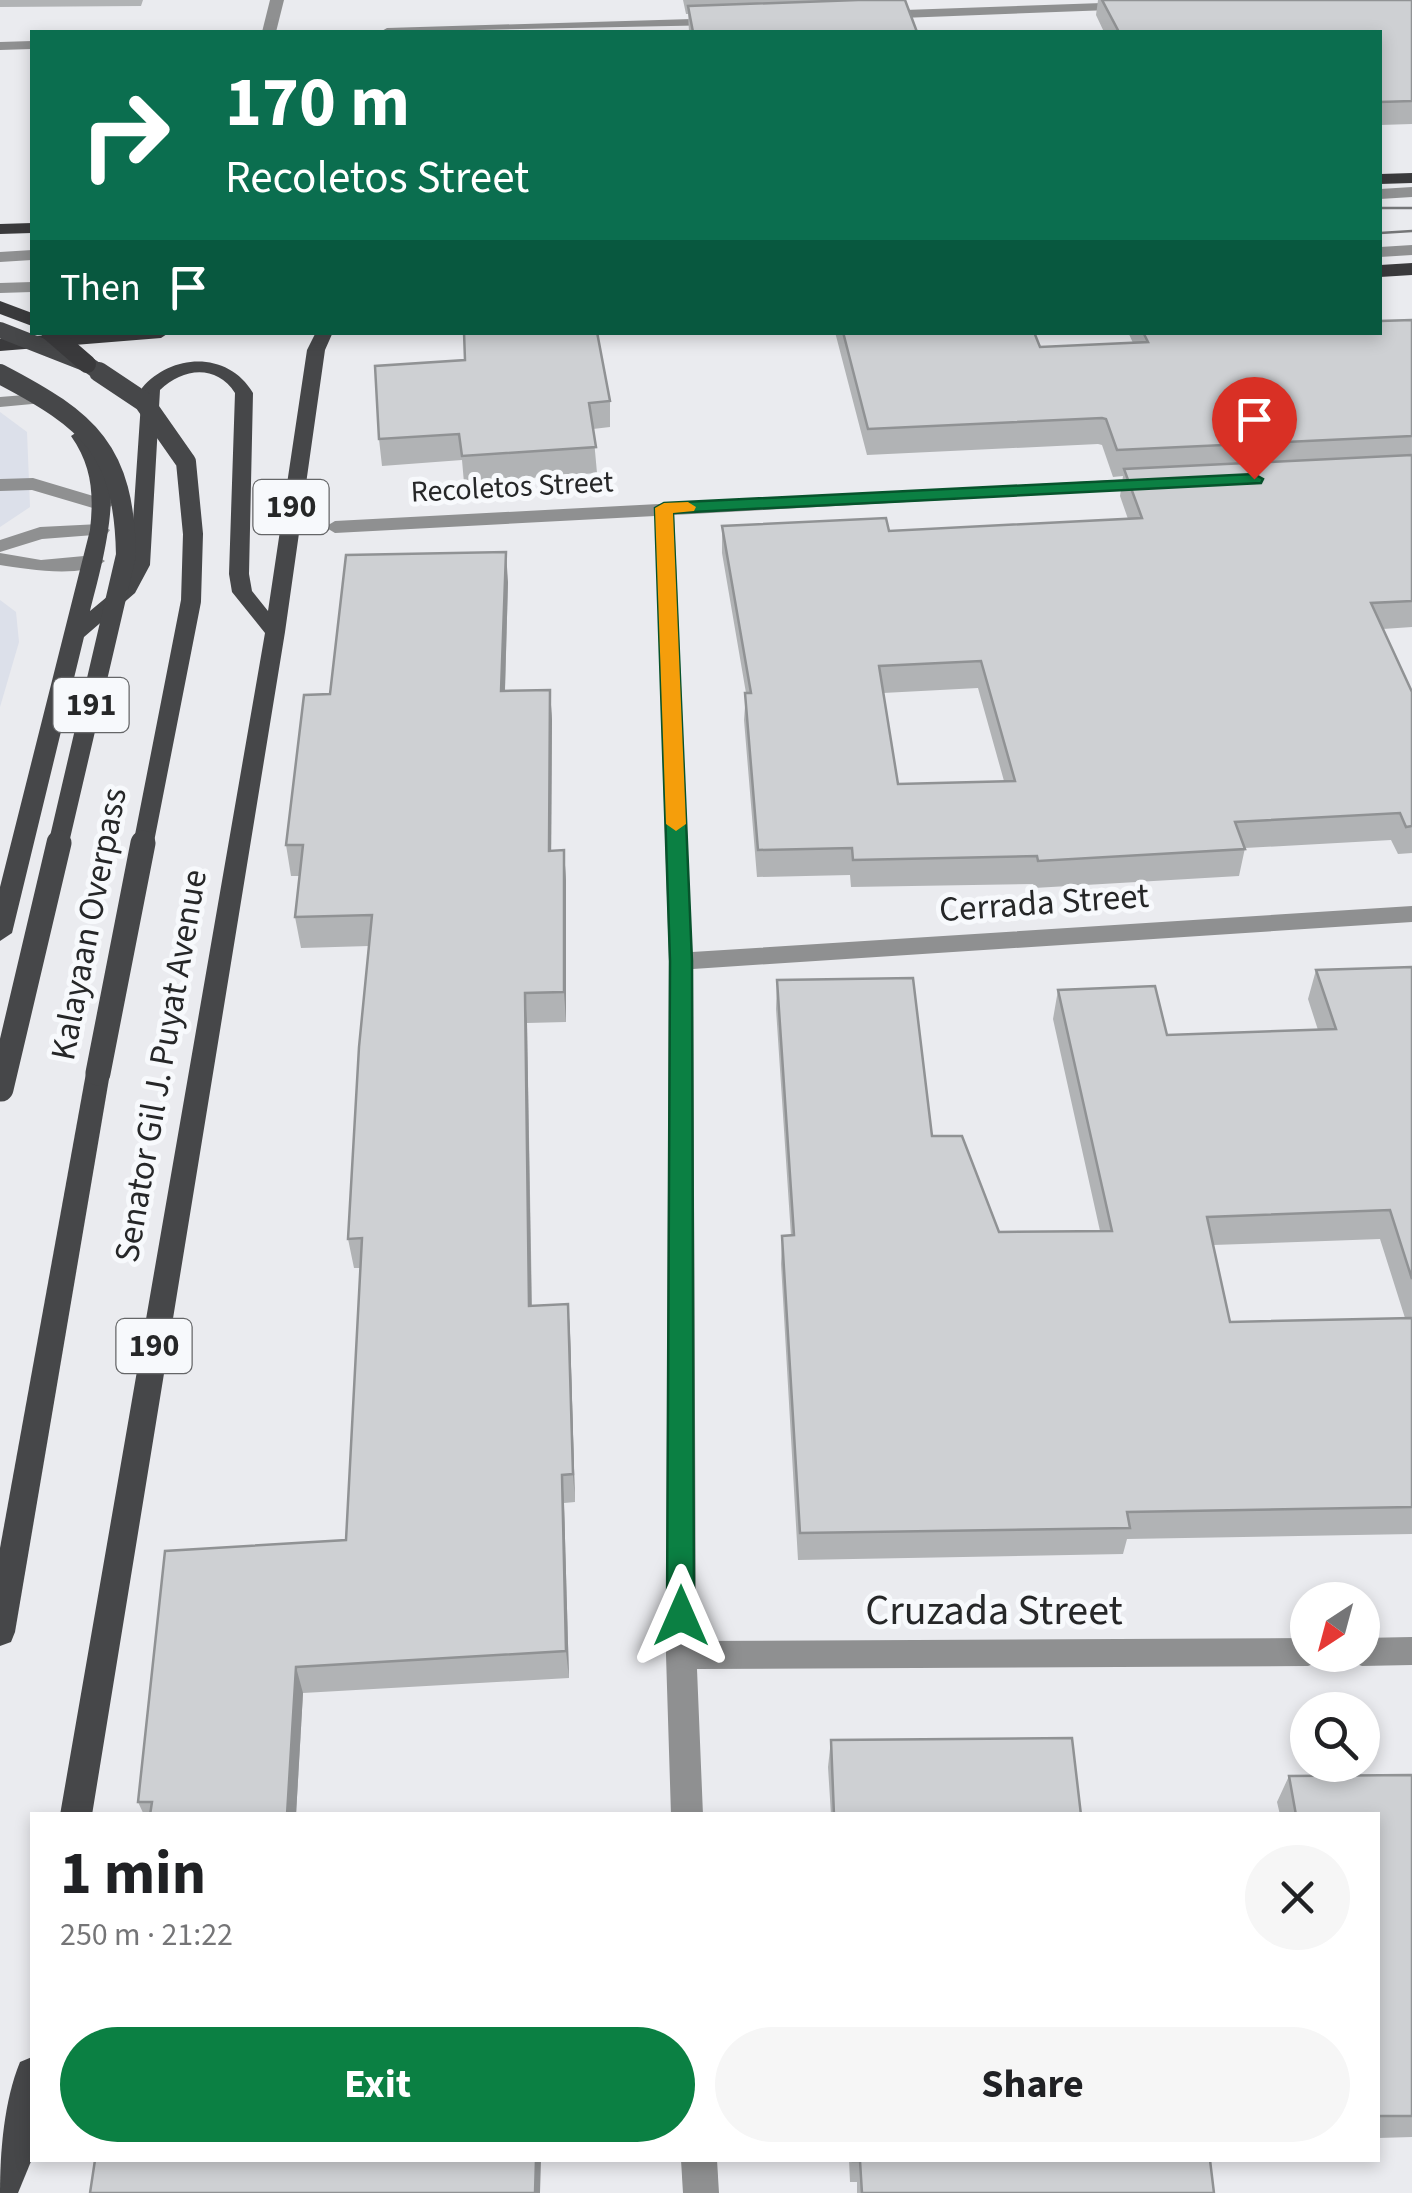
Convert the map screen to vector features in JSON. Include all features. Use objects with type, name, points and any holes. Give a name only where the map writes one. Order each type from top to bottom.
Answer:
[{"type":"highway","points":[[1382,179],[1412,178]]},
{"type":"highway","points":[[0,229],[30,228]]},
{"type":"highway","points":[[1382,270],[1412,269]]},
{"type":"highway","points":[[0,306],[30,304]]},
{"type":"highway","points":[[0,306],[30,322]]},
{"type":"highway","points":[[0,328],[30,323]]},
{"type":"highway","points":[[53,335],[87,364]]},
{"type":"highway","points":[[0,345],[123,335]]},
{"type":"main road","name":"Kalayaan Overpass","points":[[0,328],[87,364],[144,402],[186,462],[194,534],[191,600],[98,1072],[0,1632]]},
{"type":"main road","name":"Senator Gil J. Puyat Avenue","points":[[77,1812],[275,632],[316,350],[324,335]]},
{"type":"main road","points":[[74,635],[128,588],[140,566],[151,388],[171,372],[199,368],[226,372],[239,379],[244,393],[239,574],[242,592],[275,632]]},
{"type":"main road","name":"Kalayaan Overpass","points":[[0,376],[78,420],[120,478],[128,516],[126,554],[0,1092]]},
{"type":"main road","points":[[0,376],[68,424],[94,455],[102,481],[103,506],[95,562],[0,932]]},
{"type":"main road","points":[[0,2192],[21,2144],[30,2087]]},
{"type":"street","points":[[270,30],[277,0]]},
{"type":"street","points":[[861,16],[998,6],[1155,6]]},
{"type":"street","points":[[445,30],[742,20]]},
{"type":"street","points":[[0,46],[30,45]]},
{"type":"street","points":[[1382,194],[1412,192]]},
{"type":"street","points":[[1382,252],[1412,250]]},
{"type":"street","points":[[0,256],[30,255]]},
{"type":"street","points":[[0,288],[30,287]]},
{"type":"street","points":[[0,402],[37,399]]},
{"type":"street","name":"Recoletos Street","points":[[335,527],[1176,483]]},
{"type":"street","points":[[0,486],[33,484],[103,506]]},
{"type":"street","points":[[664,508],[681,961],[680,1655],[686,1812]]},
{"type":"street","points":[[0,546],[40,533],[100,530]]},
{"type":"street","points":[[0,559],[41,566],[95,562]]},
{"type":"street","name":"Cerrada Street","points":[[681,961],[1412,914]]},
{"type":"street","name":"Cruzada Street","points":[[680,1655],[1290,1652]]},
{"type":"street","points":[[1380,1652],[1412,1652]]},
{"type":"street","points":[[700,2162],[701,2193]]},
{"type":"shaded area","points":[[0,412],[27,432],[30,507],[0,527]]},
{"type":"shaded area","points":[[0,600],[16,612],[19,642],[0,707]]},
{"type":"building","points":[[905,0],[916,30],[693,30],[688,6]]},
{"type":"building","points":[[1102,0],[1412,0],[1412,101],[1382,102],[1382,30],[1118,30]]},
{"type":"building","points":[[1412,320],[1412,436],[1117,450],[1106,419],[1102,418],[868,429],[844,335],[1035,335],[1040,347],[1148,342],[1144,335],[1382,335],[1382,321]]},
{"type":"building","points":[[464,335],[598,335],[610,401],[589,403],[596,447],[462,456],[459,434],[379,439],[375,366],[465,360]]},
{"type":"building","points":[[1412,455],[1412,601],[1371,603],[1412,692],[1412,826],[1406,827],[1400,813],[1235,822],[1245,849],[1038,861],[1037,856],[853,860],[852,848],[758,850],[745,693],[751,693],[722,526],[886,518],[889,531],[1142,518],[1124,469]],"holes":[[[981,661],[1015,781],[898,784],[879,666]]]},
{"type":"building","points":[[506,552],[501,691],[550,690],[549,851],[564,850],[564,992],[525,993],[529,1306],[568,1304],[573,1474],[562,1475],[566,1651],[296,1667],[287,1812],[150,1812],[152,1802],[138,1802],[165,1551],[346,1540],[362,1238],[348,1239],[359,1047],[372,915],[295,917],[303,845],[286,845],[304,695],[330,694],[346,555]]},
{"type":"building","points":[[1412,967],[1412,1279],[1390,1210],[1207,1217],[1230,1322],[1412,1318],[1412,1507],[1127,1512],[1130,1528],[800,1533],[782,1236],[794,1235],[777,980],[913,978],[932,1136],[962,1136],[999,1232],[1112,1231],[1058,990],[1155,986],[1167,1035],[1336,1029],[1316,970]]},
{"type":"building","points":[[1072,1738],[1081,1812],[834,1812],[831,1740]]},
{"type":"building","points":[[1380,1775],[1412,1775],[1412,2116],[1380,2116],[1380,1812],[1295,1812],[1290,1782],[1380,1782]]},
{"type":"building","points":[[95,2162],[536,2162],[535,2193],[90,2193]]},
{"type":"building","points":[[860,2162],[1210,2162],[1214,2193],[862,2193]]},
{"type":"tram line","points":[[1382,208],[1412,208]]},
{"type":"tram line","points":[[1382,233],[1412,231]]},
{"type":"slow traffic","points":[[676,824],[664,508],[688,507]]},
{"type":"route","points":[[681,1616],[681,961],[664,508],[1254,479]]}]
